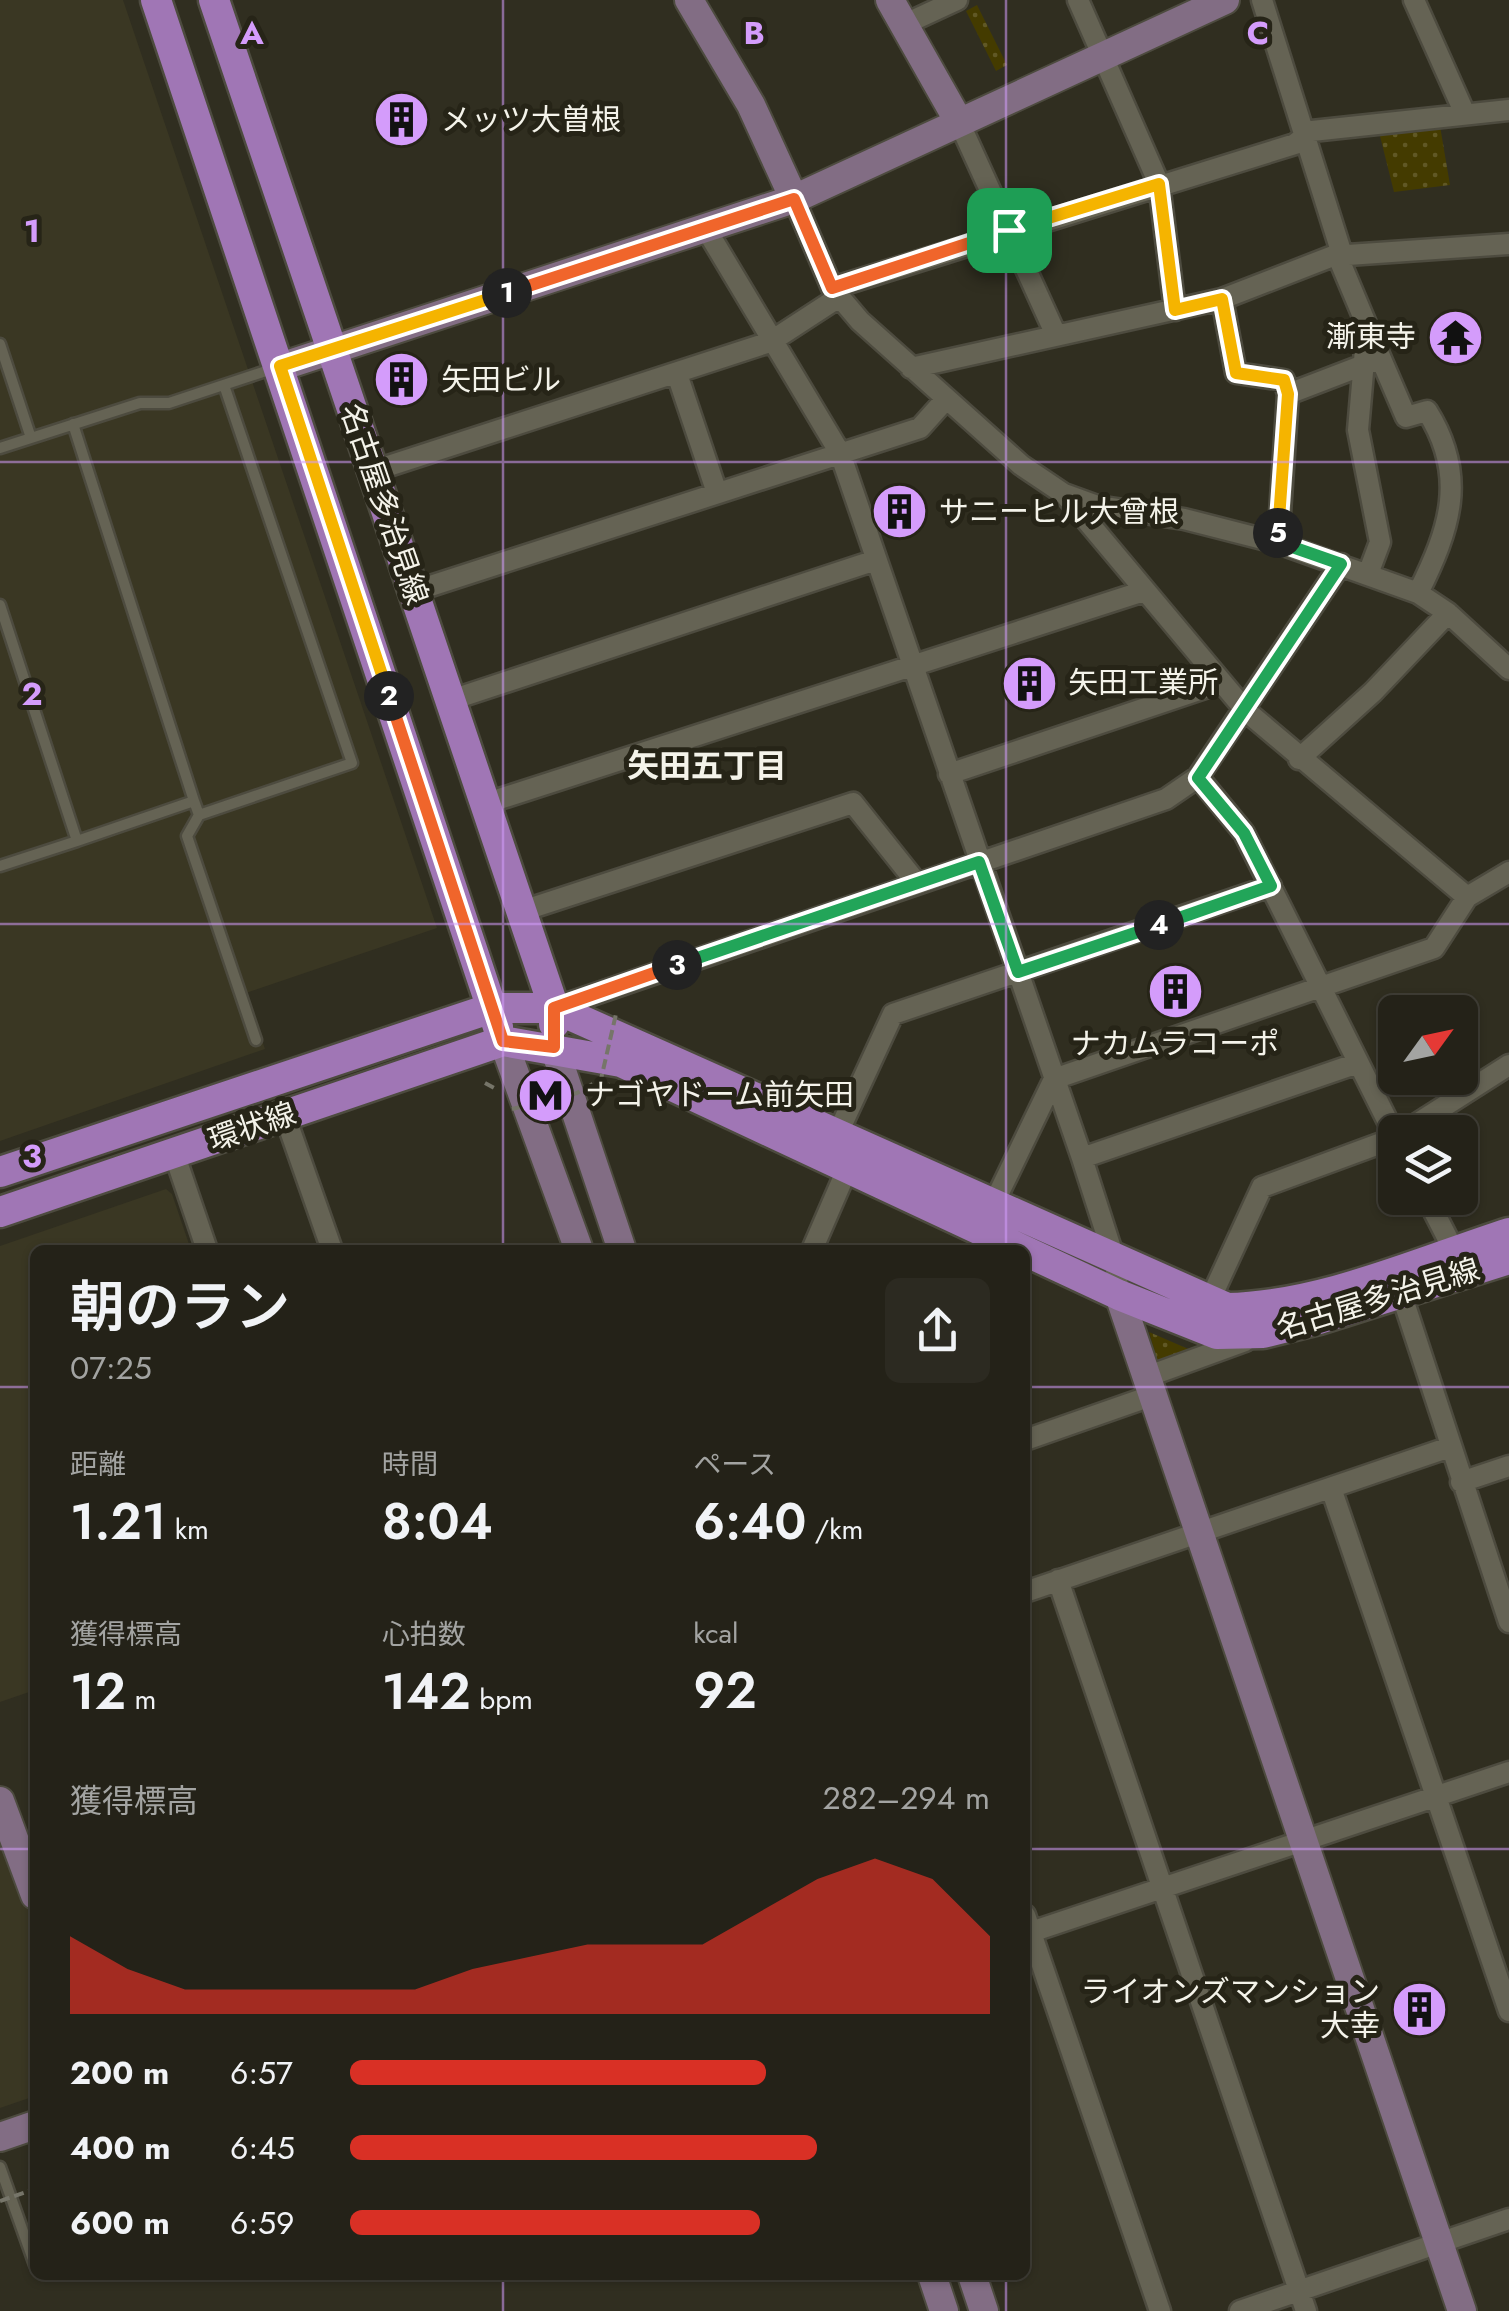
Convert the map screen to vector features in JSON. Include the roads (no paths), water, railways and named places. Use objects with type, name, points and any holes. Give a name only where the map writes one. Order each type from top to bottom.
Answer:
[{"type":"main road","name":"名古屋多治見線","points":[[156,0],[503,1041],[554,1047],[620,1062],[1020,1245]]},
{"type":"main road","name":"名古屋多治見線","points":[[214,0],[554,1008]]},
{"type":"main road","name":"名古屋多治見線","points":[[492,1008],[554,1008],[837,1135],[988,1229],[1116,1260],[1228,1308],[1261,1307],[1509,1233]]},
{"type":"main road","name":"環状線","points":[[0,1172],[492,1008]]},
{"type":"main road","points":[[554,1008],[554,1047]]},
{"type":"main road","name":"環状線","points":[[0,1212],[503,1041]]},
{"type":"main road","name":"名古屋多治見線","points":[[1030,1250],[1119,1295],[1217,1334],[1275,1330],[1509,1259]]},
{"type":"street","points":[[957,0],[896,12],[959,122],[1056,335]]},
{"type":"street","points":[[1078,0],[1159,184],[1175,310]]},
{"type":"street","points":[[280,366],[794,199],[1225,0]]},
{"type":"street","points":[[1262,0],[1367,326],[1372,362],[1358,430],[1380,542],[1368,574]]},
{"type":"street","points":[[1414,0],[1465,114]]},
{"type":"street","points":[[691,1],[751,105],[835,292],[910,368],[1021,464],[1064,494],[1097,506],[1184,518],[1278,542],[1418,593],[1448,613],[1509,670]]},
{"type":"street","points":[[374,471],[770,342],[835,292],[1009,230],[1296,144],[1304,135],[1509,110]]},
{"type":"street","points":[[706,229],[770,342],[840,453],[1082,1158],[1116,1260],[1119,1295],[1462,2311]]},
{"type":"street","points":[[910,368],[1222,299],[1342,256],[1509,244]]},
{"type":"street","points":[[1222,299],[1236,373],[1284,380],[1288,394],[1278,542]]},
{"type":"street","points":[[1288,394],[1372,362]]},
{"type":"street","points":[[1372,362],[1406,416],[1427,411],[1448,460],[1448,530],[1418,593]]},
{"type":"street","points":[[677,374],[717,493]]},
{"type":"street","points":[[415,591],[920,428],[946,399]]},
{"type":"street","points":[[1064,494],[1246,712],[1467,897]]},
{"type":"street","points":[[451,700],[876,560]]},
{"type":"street","points":[[554,1008],[1166,800],[1198,778],[1246,712],[1341,564]]},
{"type":"street","points":[[484,804],[1144,592]]},
{"type":"street","points":[[1299,759],[1373,692],[1448,613]]},
{"type":"street","points":[[949,774],[1220,683]]},
{"type":"street","points":[[1198,778],[1244,833],[1384,1115]]},
{"type":"street","points":[[519,912],[853,803],[916,882]]},
{"type":"street","points":[[988,1229],[1054,1078],[1434,948],[1467,897],[1509,872]]},
{"type":"street","points":[[837,1135],[893,1014],[1271,886]]},
{"type":"street","points":[[503,1041],[578,1245]]},
{"type":"street","points":[[554,1047],[620,1245]]},
{"type":"street","points":[[1082,1158],[1358,1063]]},
{"type":"street","points":[[1432,1115],[1507,1070]]},
{"type":"street","points":[[285,1116],[330,1245]]},
{"type":"street","points":[[1209,1302],[1262,1187],[1378,1143]]},
{"type":"street","points":[[174,1153],[205,1245]]},
{"type":"street","points":[[814,1245],[848,1167]]},
{"type":"street","points":[[1436,1215],[1454,1251]]},
{"type":"street","points":[[1402,1292],[1509,1622]]},
{"type":"street","points":[[1030,1438],[1275,1330]]},
{"type":"street","points":[[1030,1590],[1450,1447]]},
{"type":"street","points":[[1462,1482],[1509,1466]]},
{"type":"street","points":[[1331,1488],[1509,2011]]},
{"type":"street","points":[[1058,1580],[1303,2301]]},
{"type":"street","points":[[1030,1926],[1163,1888],[1509,1772]]},
{"type":"street","points":[[0,1801],[30,1882]]},
{"type":"street","points":[[1030,1936],[1160,2311]]},
{"type":"street","points":[[0,2137],[30,2127]]},
{"type":"street","points":[[1240,2311],[1303,2301],[1439,2242],[1509,2219]]},
{"type":"street","points":[[934,2280],[944,2311]]},
{"type":"street","points":[[974,2280],[984,2311]]},
{"type":"lane","points":[[0,344],[31,438]]},
{"type":"lane","points":[[0,448],[140,403],[169,403],[280,366]]},
{"type":"lane","points":[[224,385],[352,763],[199,815],[187,836],[256,1040]]},
{"type":"lane","points":[[73,424],[199,815]]},
{"type":"lane","points":[[0,605],[77,841]]},
{"type":"lane","points":[[0,866],[194,802]]},
{"type":"lane","points":[[0,2167],[30,2250]]},
{"type":"place","name":"メッツ大曽根","points":[[402,120]]},
{"type":"place","name":"漸東寺","points":[[1455,337]]},
{"type":"place","name":"矢田ビル","points":[[402,380]]},
{"type":"place","name":"サニーヒル大曾根","points":[[900,512]]},
{"type":"place","name":"矢田工業所","points":[[1029,683]]},
{"type":"place","name":"ナカムラコーポ","points":[[1175,991]]},
{"type":"place","name":"ナゴヤドーム前矢田","points":[[546,1095]]},
{"type":"place","name":"ライオンズマンション 大幸","points":[[1419,2009]]},
{"type":"district","name":"矢田五丁目","points":[[707,766]]}]
